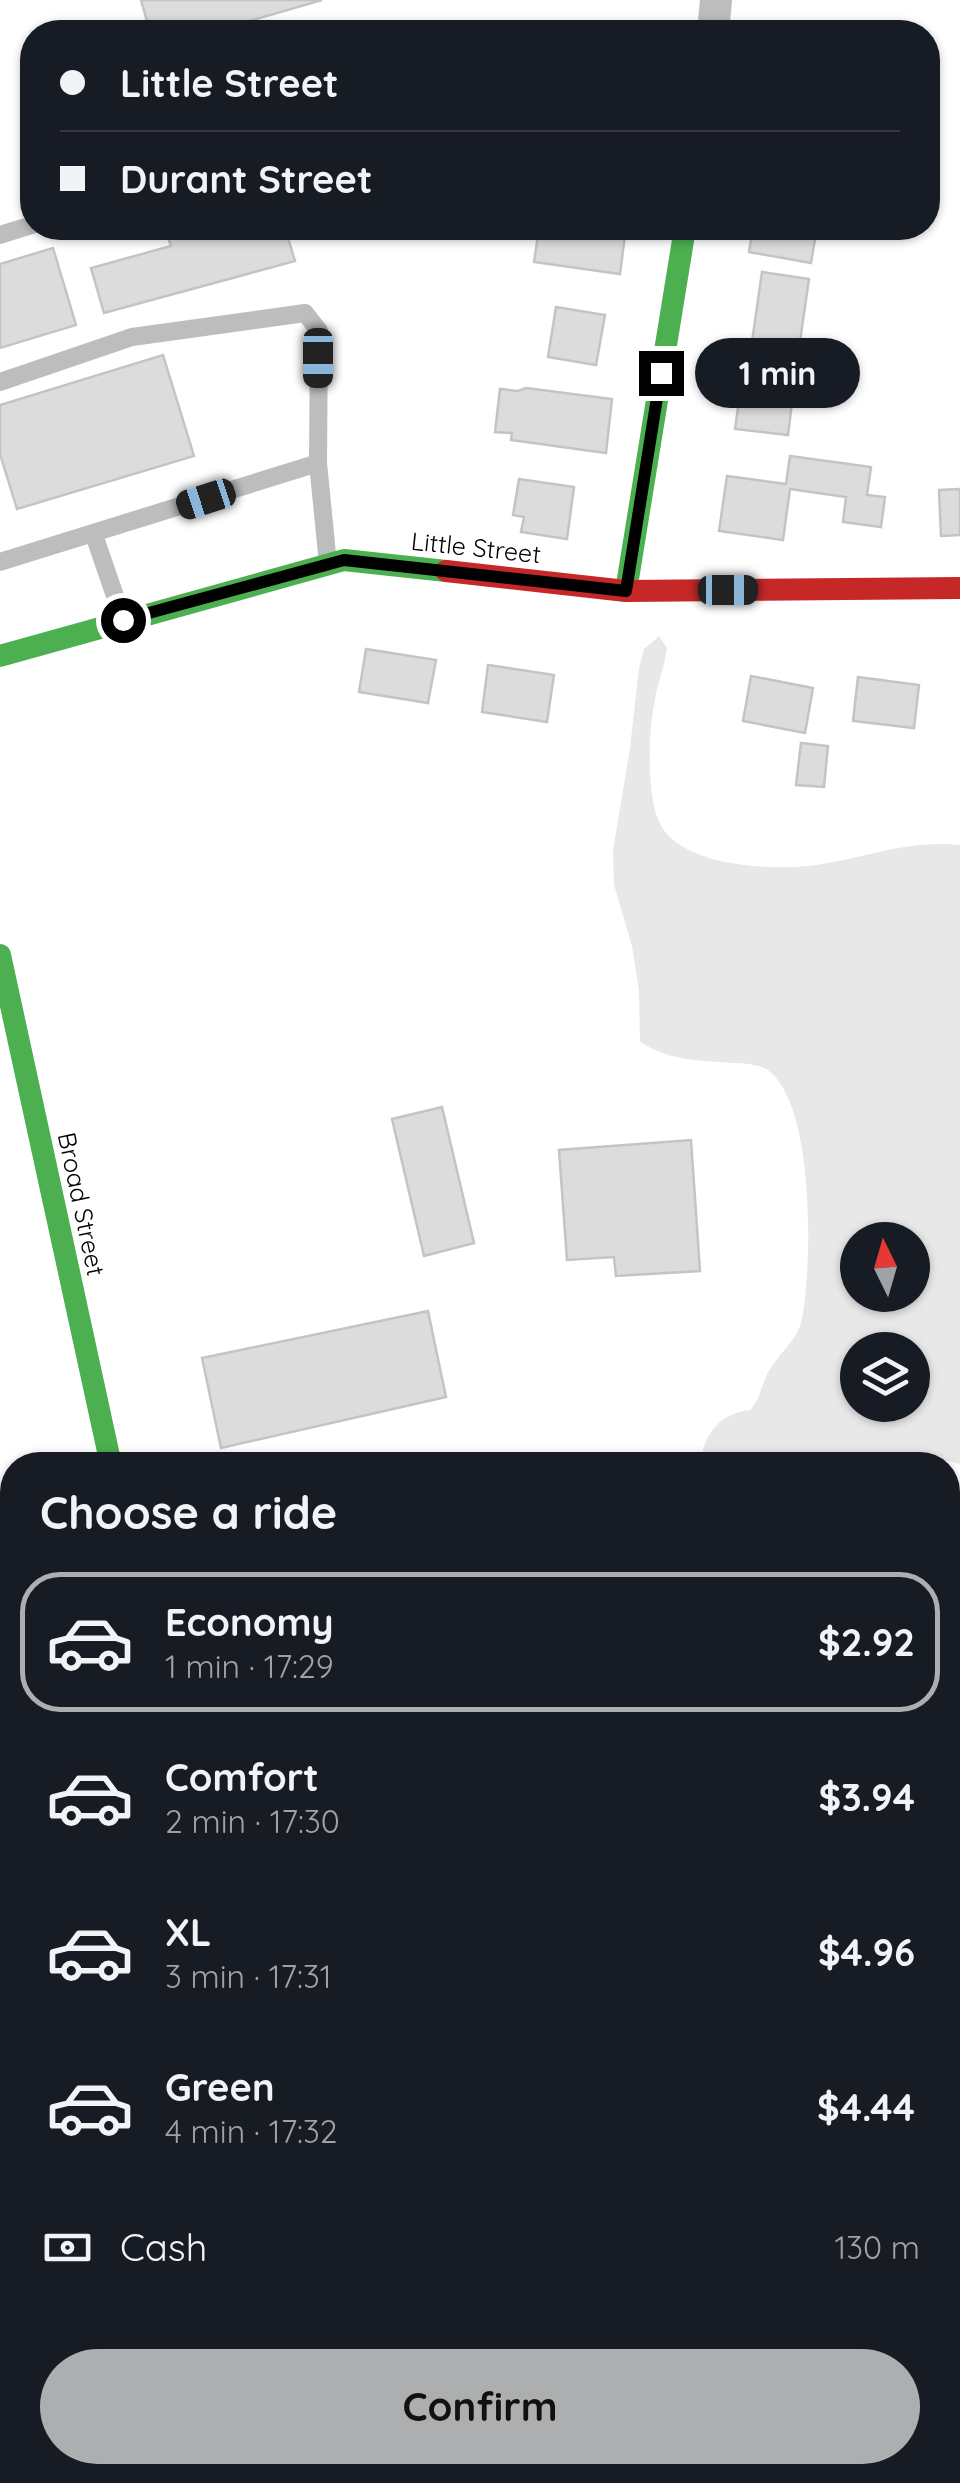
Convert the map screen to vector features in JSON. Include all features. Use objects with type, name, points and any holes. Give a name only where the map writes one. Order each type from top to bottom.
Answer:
[{"type":"street","points":[[626,591],[683,240]]},
{"type":"street","name":"Little Street","points":[[0,656],[344,560],[626,591],[960,588]]},
{"type":"street","name":"Broad Street","points":[[0,955],[108,1452]]},
{"type":"lane","points":[[0,382],[132,337],[306,313],[318,331],[318,463],[328,565]]},
{"type":"lane","points":[[0,562],[318,463]]},
{"type":"lane","points":[[94,535],[123,620]]},
{"type":"shaded area","points":[[659,636],[667,648],[652,716],[650,773],[658,819],[675,841],[710,858],[772,867],[808,866],[921,845],[960,845],[960,1452],[703,1452],[715,1427],[730,1416],[750,1410],[770,1369],[799,1327],[808,1262],[806,1186],[794,1114],[782,1087],[766,1069],[675,1056],[640,1042],[639,991],[632,946],[614,885],[613,851],[639,668],[644,649]]},
{"type":"building","points":[[141,0],[322,0],[253,20],[147,20]]},
{"type":"building","points":[[169,240],[289,240],[295,261],[104,313],[91,268],[171,246]]},
{"type":"building","points":[[537,240],[624,240],[620,274],[534,262]]},
{"type":"building","points":[[751,240],[815,240],[811,263],[749,252]]},
{"type":"building","points":[[53,248],[76,325],[0,348],[0,264]]},
{"type":"building","points":[[762,272],[809,279],[799,348],[752,342]]},
{"type":"building","points":[[556,307],[605,315],[596,365],[548,357]]},
{"type":"building","points":[[163,355],[194,456],[17,509],[0,454],[0,405]]},
{"type":"building","points":[[742,380],[794,387],[788,435],[735,429]]},
{"type":"building","points":[[526,388],[612,399],[606,453],[511,440],[512,433],[495,432],[500,389]]},
{"type":"building","points":[[790,456],[871,467],[867,495],[885,497],[881,527],[843,522],[846,497],[790,489],[783,540],[719,531],[727,476],[786,484]]},
{"type":"building","points":[[519,479],[574,487],[567,539],[521,532],[524,517],[513,515]]},
{"type":"building","points":[[960,489],[960,535],[941,536],[939,490]]},
{"type":"building","points":[[366,649],[436,660],[428,703],[359,692]]},
{"type":"building","points":[[488,665],[554,675],[547,722],[482,712]]},
{"type":"building","points":[[751,676],[813,688],[805,733],[743,721]]},
{"type":"building","points":[[858,677],[919,685],[914,728],[853,721]]},
{"type":"building","points":[[801,743],[828,746],[824,787],[796,785]]},
{"type":"building","points":[[442,1107],[474,1243],[424,1256],[392,1119]]},
{"type":"building","points":[[691,1140],[700,1271],[616,1276],[614,1257],[567,1260],[559,1150]]},
{"type":"building","points":[[428,1311],[446,1397],[221,1448],[202,1358]]},
{"type":"traffic: fast","points":[[626,591],[683,240]]},
{"type":"traffic: fast","points":[[0,656],[344,560],[446,571]]},
{"type":"traffic: fast","points":[[0,955],[108,1452]]},
{"type":"traffic: jam","points":[[446,571],[626,591],[960,588]]},
{"type":"route","points":[[123,620],[344,560],[626,591],[661,373]]}]
